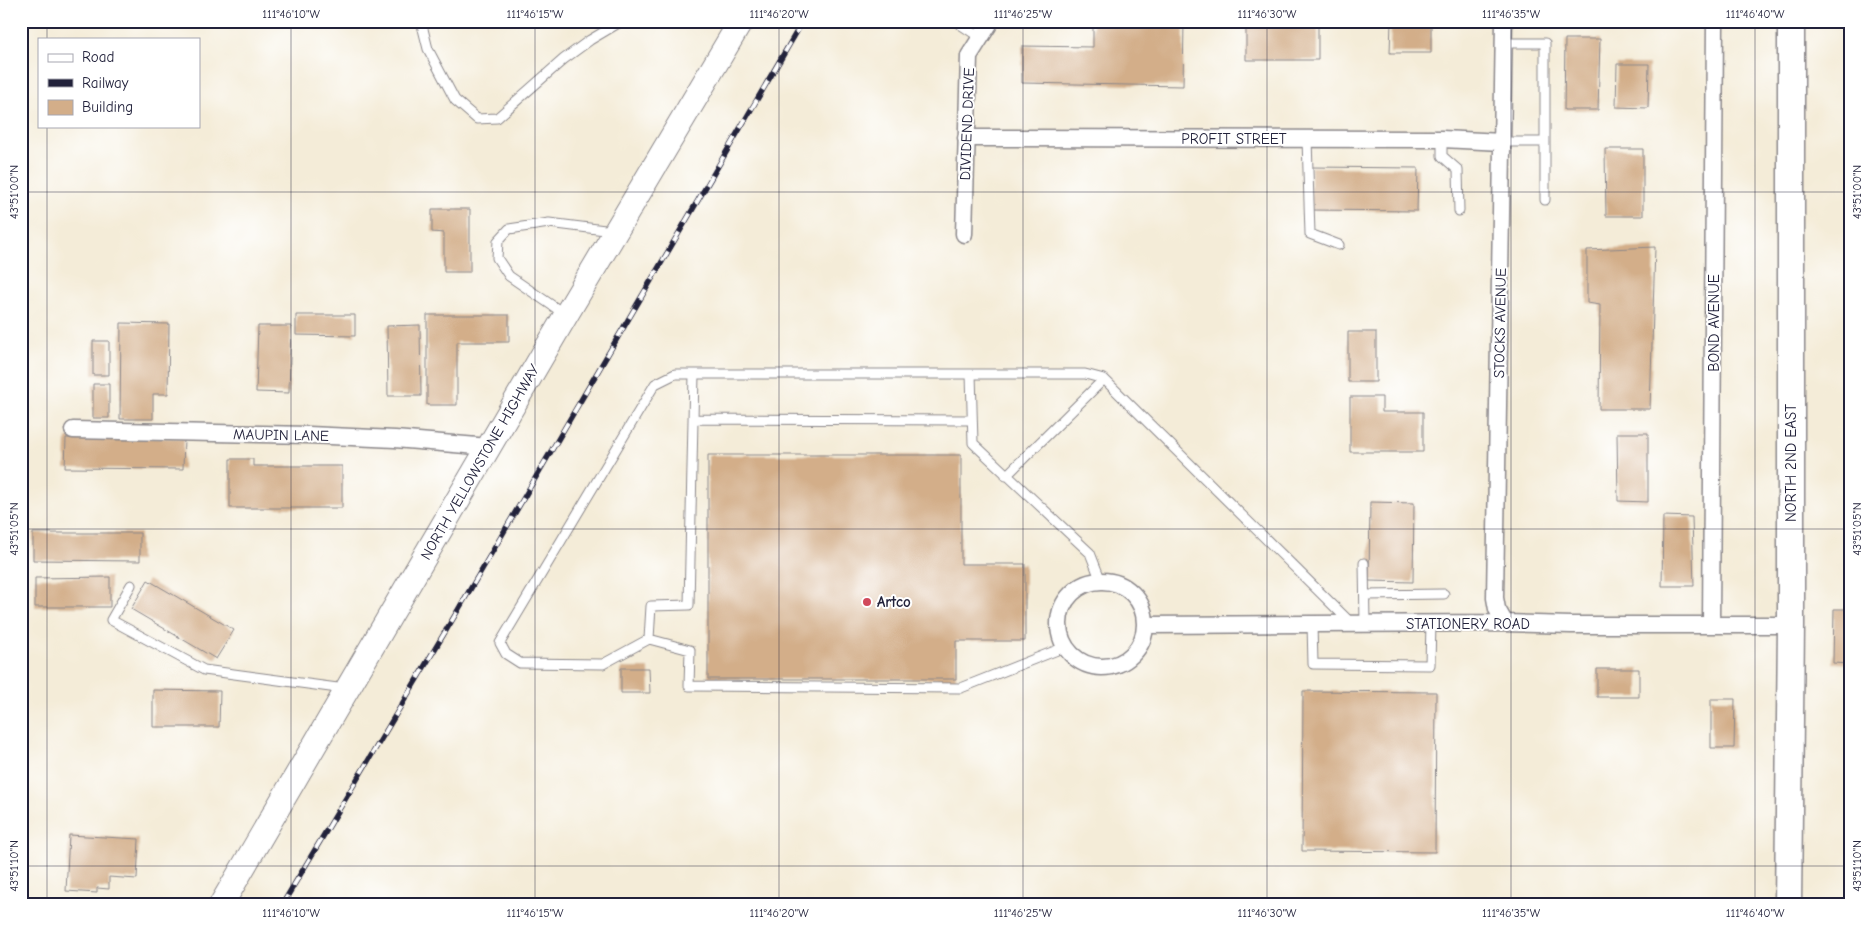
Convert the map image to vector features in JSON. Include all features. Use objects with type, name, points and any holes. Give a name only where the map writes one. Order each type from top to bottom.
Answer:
[{"type":"main road","name":"NORTH YELLOWSTONE HIGHWAY","points":[[221,905],[566,315],[742,21]]},
{"type":"main road","name":"NORTH 2ND EAST","points":[[1788,905],[1791,624],[1791,21]]},
{"type":"street","name":"DIVIDEND DRIVE","points":[[964,234],[969,56],[991,21]]},
{"type":"street","name":"STOCKS AVENUE","points":[[1504,21],[1495,598],[1497,610],[1505,623]]},
{"type":"street","name":"BOND AVENUE","points":[[1711,625],[1715,21]]},
{"type":"street","name":"PROFIT STREET","points":[[966,138],[1442,140],[1502,142]]},
{"type":"street","name":"MAUPIN LANE","points":[[73,430],[308,435],[395,439],[489,447]]},
{"type":"street","points":[[1101,581],[1115,583],[1128,590],[1137,599],[1143,612],[1145,626],[1142,640],[1135,652],[1124,662],[1110,667],[1095,667],[1081,662],[1070,653],[1062,641],[1059,627],[1060,613],[1066,600],[1076,590],[1088,584],[1101,581]]},
{"type":"street","name":"STATIONERY ROAD","points":[[1145,626],[1431,623],[1571,625],[1791,624]]},
{"type":"lane","points":[[421,21],[428,49],[455,100],[477,119],[497,118],[564,59],[590,40],[622,21]]},
{"type":"lane","points":[[955,21],[981,38]]},
{"type":"lane","points":[[1504,43],[1544,43],[1545,200]]},
{"type":"lane","points":[[1307,139],[1310,234],[1339,245]]},
{"type":"lane","points":[[1442,140],[1442,156],[1458,170],[1459,211]]},
{"type":"lane","points":[[1502,142],[1545,142]]},
{"type":"lane","points":[[566,315],[509,276],[497,258],[498,241],[509,229],[549,223],[616,232]]},
{"type":"lane","points":[[1066,647],[962,688],[689,686],[690,650],[649,639],[603,664],[520,663],[506,654],[500,643],[655,384],[675,374],[1085,374],[1104,379],[1358,624]]},
{"type":"lane","points":[[649,639],[650,606],[689,605],[694,374]]},
{"type":"lane","points":[[971,374],[973,443],[1090,553],[1101,581]]},
{"type":"lane","points":[[1006,476],[1104,379]]},
{"type":"lane","points":[[693,419],[972,420]]},
{"type":"lane","points":[[1358,624],[1365,595],[1364,563]]},
{"type":"lane","points":[[130,585],[111,620],[204,670],[348,690]]},
{"type":"lane","points":[[1365,595],[1444,594]]},
{"type":"lane","points":[[1312,624],[1313,664],[1430,665],[1431,623]]},
{"type":"building","points":[[1093,21],[1184,21],[1183,86],[1022,83],[1022,46],[1093,47]]},
{"type":"building","points":[[1391,21],[1431,21],[1431,53],[1390,53]]},
{"type":"building","points":[[1246,22],[1318,22],[1318,60],[1246,60]]},
{"type":"building","points":[[1565,39],[1600,39],[1598,110],[1564,110]]},
{"type":"building","points":[[1617,64],[1649,64],[1648,108],[1616,107]]},
{"type":"building","points":[[1605,149],[1643,149],[1643,216],[1606,216]]},
{"type":"building","points":[[1311,167],[1418,168],[1417,211],[1311,210]]},
{"type":"building","points":[[432,209],[470,209],[470,272],[444,272],[444,233],[432,232]]},
{"type":"building","points":[[1655,247],[1650,409],[1599,409],[1600,305],[1587,303],[1587,250]]},
{"type":"building","points":[[296,315],[355,315],[355,336],[296,335]]},
{"type":"building","points":[[427,315],[509,315],[509,342],[457,342],[457,405],[427,405]]},
{"type":"building","points":[[121,323],[169,324],[168,394],[153,394],[153,419],[120,419]]},
{"type":"building","points":[[420,325],[421,396],[388,396],[387,326]]},
{"type":"building","points":[[258,326],[291,326],[289,393],[256,392]]},
{"type":"building","points":[[1348,332],[1376,332],[1376,382],[1348,382]]},
{"type":"building","points":[[93,341],[109,341],[109,375],[93,375]]},
{"type":"building","points":[[93,384],[109,384],[109,418],[93,418]]},
{"type":"building","points":[[1350,397],[1382,397],[1382,412],[1423,412],[1423,452],[1350,452]]},
{"type":"building","points":[[1617,433],[1648,433],[1648,502],[1618,501]]},
{"type":"building","points":[[66,438],[184,438],[183,469],[65,468]]},
{"type":"building","name":"Artco","points":[[708,455],[961,455],[961,564],[1025,564],[1025,641],[956,641],[956,679],[708,679]]},
{"type":"building","points":[[230,459],[253,459],[253,466],[342,466],[342,508],[230,508]]},
{"type":"building","points":[[1370,502],[1414,503],[1413,582],[1369,581]]},
{"type":"building","points":[[1663,516],[1692,517],[1694,586],[1662,586]]},
{"type":"building","points":[[33,533],[140,533],[140,561],[33,560]]},
{"type":"building","points":[[110,577],[110,607],[35,607],[35,578]]},
{"type":"building","points":[[148,580],[234,630],[216,659],[131,609]]},
{"type":"building","points":[[1834,609],[1850,609],[1850,664],[1833,663]]},
{"type":"building","points":[[621,668],[649,668],[650,693],[621,693]]},
{"type":"building","points":[[1597,669],[1639,669],[1639,697],[1597,697]]},
{"type":"building","points":[[153,690],[220,691],[219,727],[153,727]]},
{"type":"building","points":[[1303,691],[1436,692],[1435,852],[1302,851]]},
{"type":"building","points":[[1711,699],[1735,699],[1734,748],[1711,748]]},
{"type":"building","points":[[69,835],[139,839],[137,879],[109,877],[109,889],[97,888],[97,893],[66,891]]},
{"type":"railway","points":[[282,905],[454,617],[803,21]]},
{"type":"place","name":"Artco","points":[[867,602]]}]
